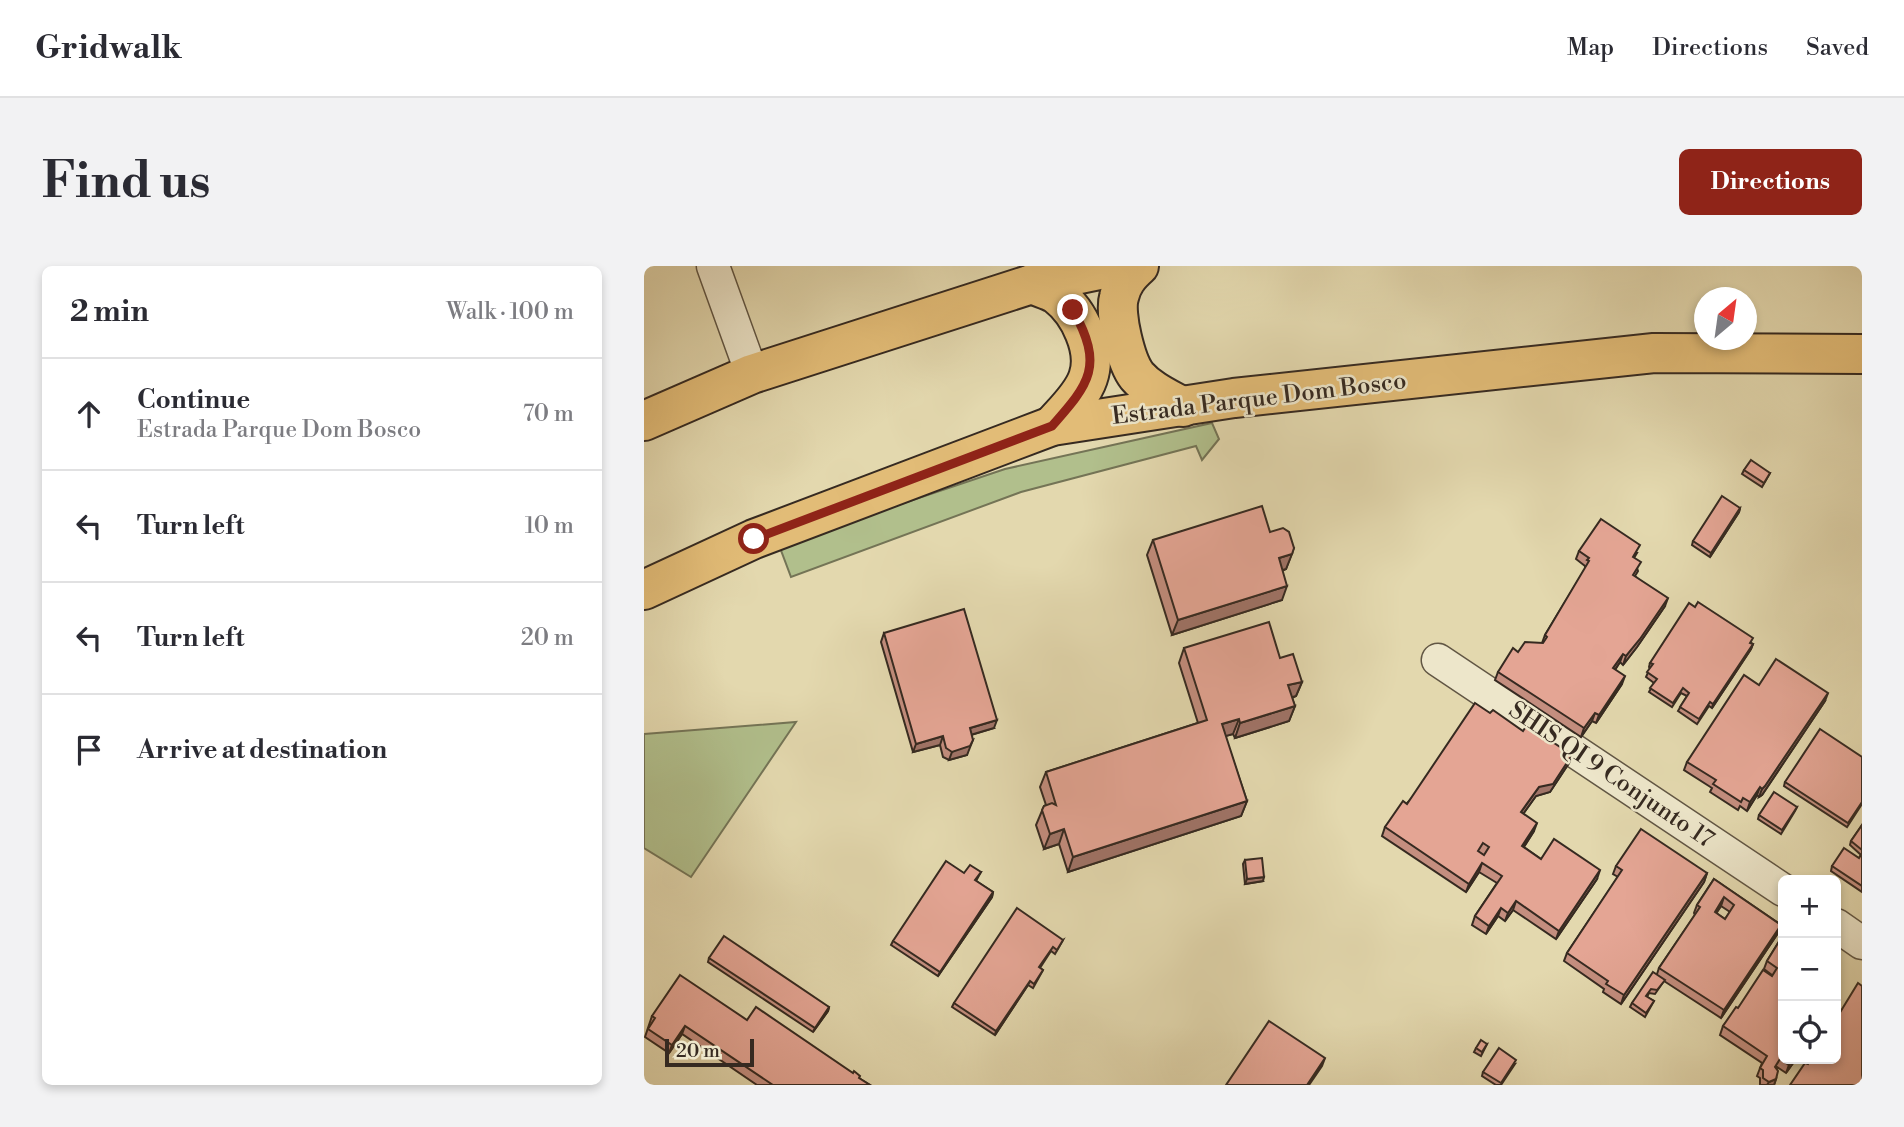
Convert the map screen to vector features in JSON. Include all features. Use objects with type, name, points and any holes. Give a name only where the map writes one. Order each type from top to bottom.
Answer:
[{"type":"main road","points":[[644,421],[752,374],[1032,284],[1119,266]]},
{"type":"main road","points":[[1139,266],[1126,278],[1117,300],[1126,353],[1136,375],[1151,389],[1183,407]]},
{"type":"main road","points":[[1032,284],[1056,294],[1073,310],[1085,332],[1090,360],[1088,378],[1074,401],[1052,426]]},
{"type":"main road","name":"Estrada Parque Dom Bosco","points":[[644,590],[754,539],[1052,426],[1247,396],[1654,353],[1862,354]]},
{"type":"street","points":[[713,266],[752,374]]},
{"type":"street","name":"SHIS QI 9 Conjunto 17","points":[[1438,660],[1778,887]]},
{"type":"street","points":[[1841,928],[1862,943]]},
{"type":"green space","points":[[1212,423],[1219,439],[1202,460],[1196,446],[1021,492],[791,577],[779,545],[1005,469]]},
{"type":"green space","points":[[796,722],[691,877],[644,848],[644,734]]},
{"type":"building","points":[[1751,460],[1770,473],[1764,483],[1744,470]]},
{"type":"building","points":[[1722,496],[1740,508],[1711,553],[1693,541]]},
{"type":"building","points":[[1262,506],[1270,532],[1283,528],[1289,532],[1294,548],[1292,554],[1279,558],[1287,586],[1178,620],[1153,540]]},
{"type":"building","points":[[1601,519],[1640,545],[1633,557],[1641,562],[1633,575],[1668,598],[1640,639],[1626,656],[1623,654],[1613,668],[1625,676],[1599,715],[1595,713],[1584,728],[1498,672],[1513,648],[1518,652],[1525,642],[1543,643],[1547,637],[1545,635],[1589,561],[1589,558],[1579,551]]},
{"type":"building","points":[[1698,602],[1753,638],[1750,643],[1753,644],[1713,704],[1710,702],[1699,719],[1680,707],[1689,693],[1683,688],[1673,703],[1650,688],[1657,679],[1647,672],[1653,664],[1650,663],[1689,603],[1695,607]]},
{"type":"building","points":[[964,609],[997,720],[970,728],[973,740],[970,746],[952,752],[946,748],[943,736],[916,744],[884,633]]},
{"type":"building","points":[[1269,622],[1280,658],[1293,654],[1302,682],[1288,685],[1295,706],[1240,723],[1239,719],[1222,724],[1247,801],[1073,857],[1064,829],[1050,834],[1042,810],[1044,806],[1052,803],[1056,805],[1046,772],[1207,720],[1184,648]]},
{"type":"building","points":[[1776,659],[1828,693],[1765,786],[1762,789],[1760,787],[1750,802],[1743,798],[1741,802],[1713,784],[1716,780],[1687,762],[1744,675],[1759,685]]},
{"type":"building","points":[[1475,703],[1490,713],[1493,710],[1523,731],[1527,725],[1572,755],[1553,784],[1539,787],[1521,812],[1537,823],[1522,846],[1541,859],[1554,839],[1600,870],[1559,931],[1516,901],[1508,913],[1501,908],[1489,926],[1475,916],[1502,876],[1482,863],[1469,884],[1385,827],[1403,801],[1407,804]],"holes":[[[1483,843],[1489,847],[1484,855],[1478,851]]]},
{"type":"building","points":[[1820,729],[1862,757],[1862,802],[1848,823],[1785,782]]},
{"type":"building","points":[[1774,792],[1797,807],[1782,830],[1759,815]]},
{"type":"building","points":[[1862,825],[1862,850],[1851,841]]},
{"type":"building","points":[[1641,829],[1707,873],[1624,995],[1567,953],[1622,870],[1616,866]]},
{"type":"building","points":[[1844,848],[1859,858],[1862,853],[1862,886],[1832,866]]},
{"type":"building","points":[[1262,858],[1264,877],[1247,879],[1245,860]]},
{"type":"building","points":[[946,861],[964,873],[970,865],[981,872],[975,880],[993,892],[940,972],[893,941]]},
{"type":"building","points":[[1714,879],[1778,923],[1778,929],[1724,1010],[1659,968],[1700,907],[1697,905]],"holes":[[[1724,897],[1734,905],[1725,919],[1715,912]]]},
{"type":"building","points":[[1017,908],[1063,940],[1057,950],[1053,947],[1039,967],[1043,970],[1034,984],[1030,981],[996,1031],[954,1003]]},
{"type":"building","points":[[724,936],[829,1007],[815,1028],[709,958]]},
{"type":"building","points":[[1778,943],[1778,1062],[1775,1067],[1778,1071],[1776,1079],[1769,1082],[1763,1078],[1763,1070],[1760,1068],[1767,1056],[1723,1026],[1763,970],[1772,976],[1777,968],[1767,961]]},
{"type":"building","points":[[1653,972],[1665,980],[1657,990],[1651,989],[1646,996],[1654,1001],[1646,1013],[1632,1003]]},
{"type":"building","points":[[680,975],[747,1020],[756,1007],[853,1073],[854,1071],[870,1085],[773,1085],[685,1026],[672,1045],[648,1029],[655,1018],[652,1016]]},
{"type":"building","points":[[1858,983],[1862,986],[1862,1085],[1790,1085],[1804,1064],[1841,1064],[1841,1011]]},
{"type":"building","points":[[1269,1021],[1325,1058],[1307,1085],[1226,1085]]},
{"type":"building","points":[[1481,1040],[1487,1044],[1482,1052],[1476,1048]]},
{"type":"building","points":[[1499,1048],[1516,1060],[1501,1083],[1483,1072]]},
{"type":"route","points":[[754,539],[1052,426],[1074,401],[1088,378],[1090,360],[1085,332],[1073,310]]}]
